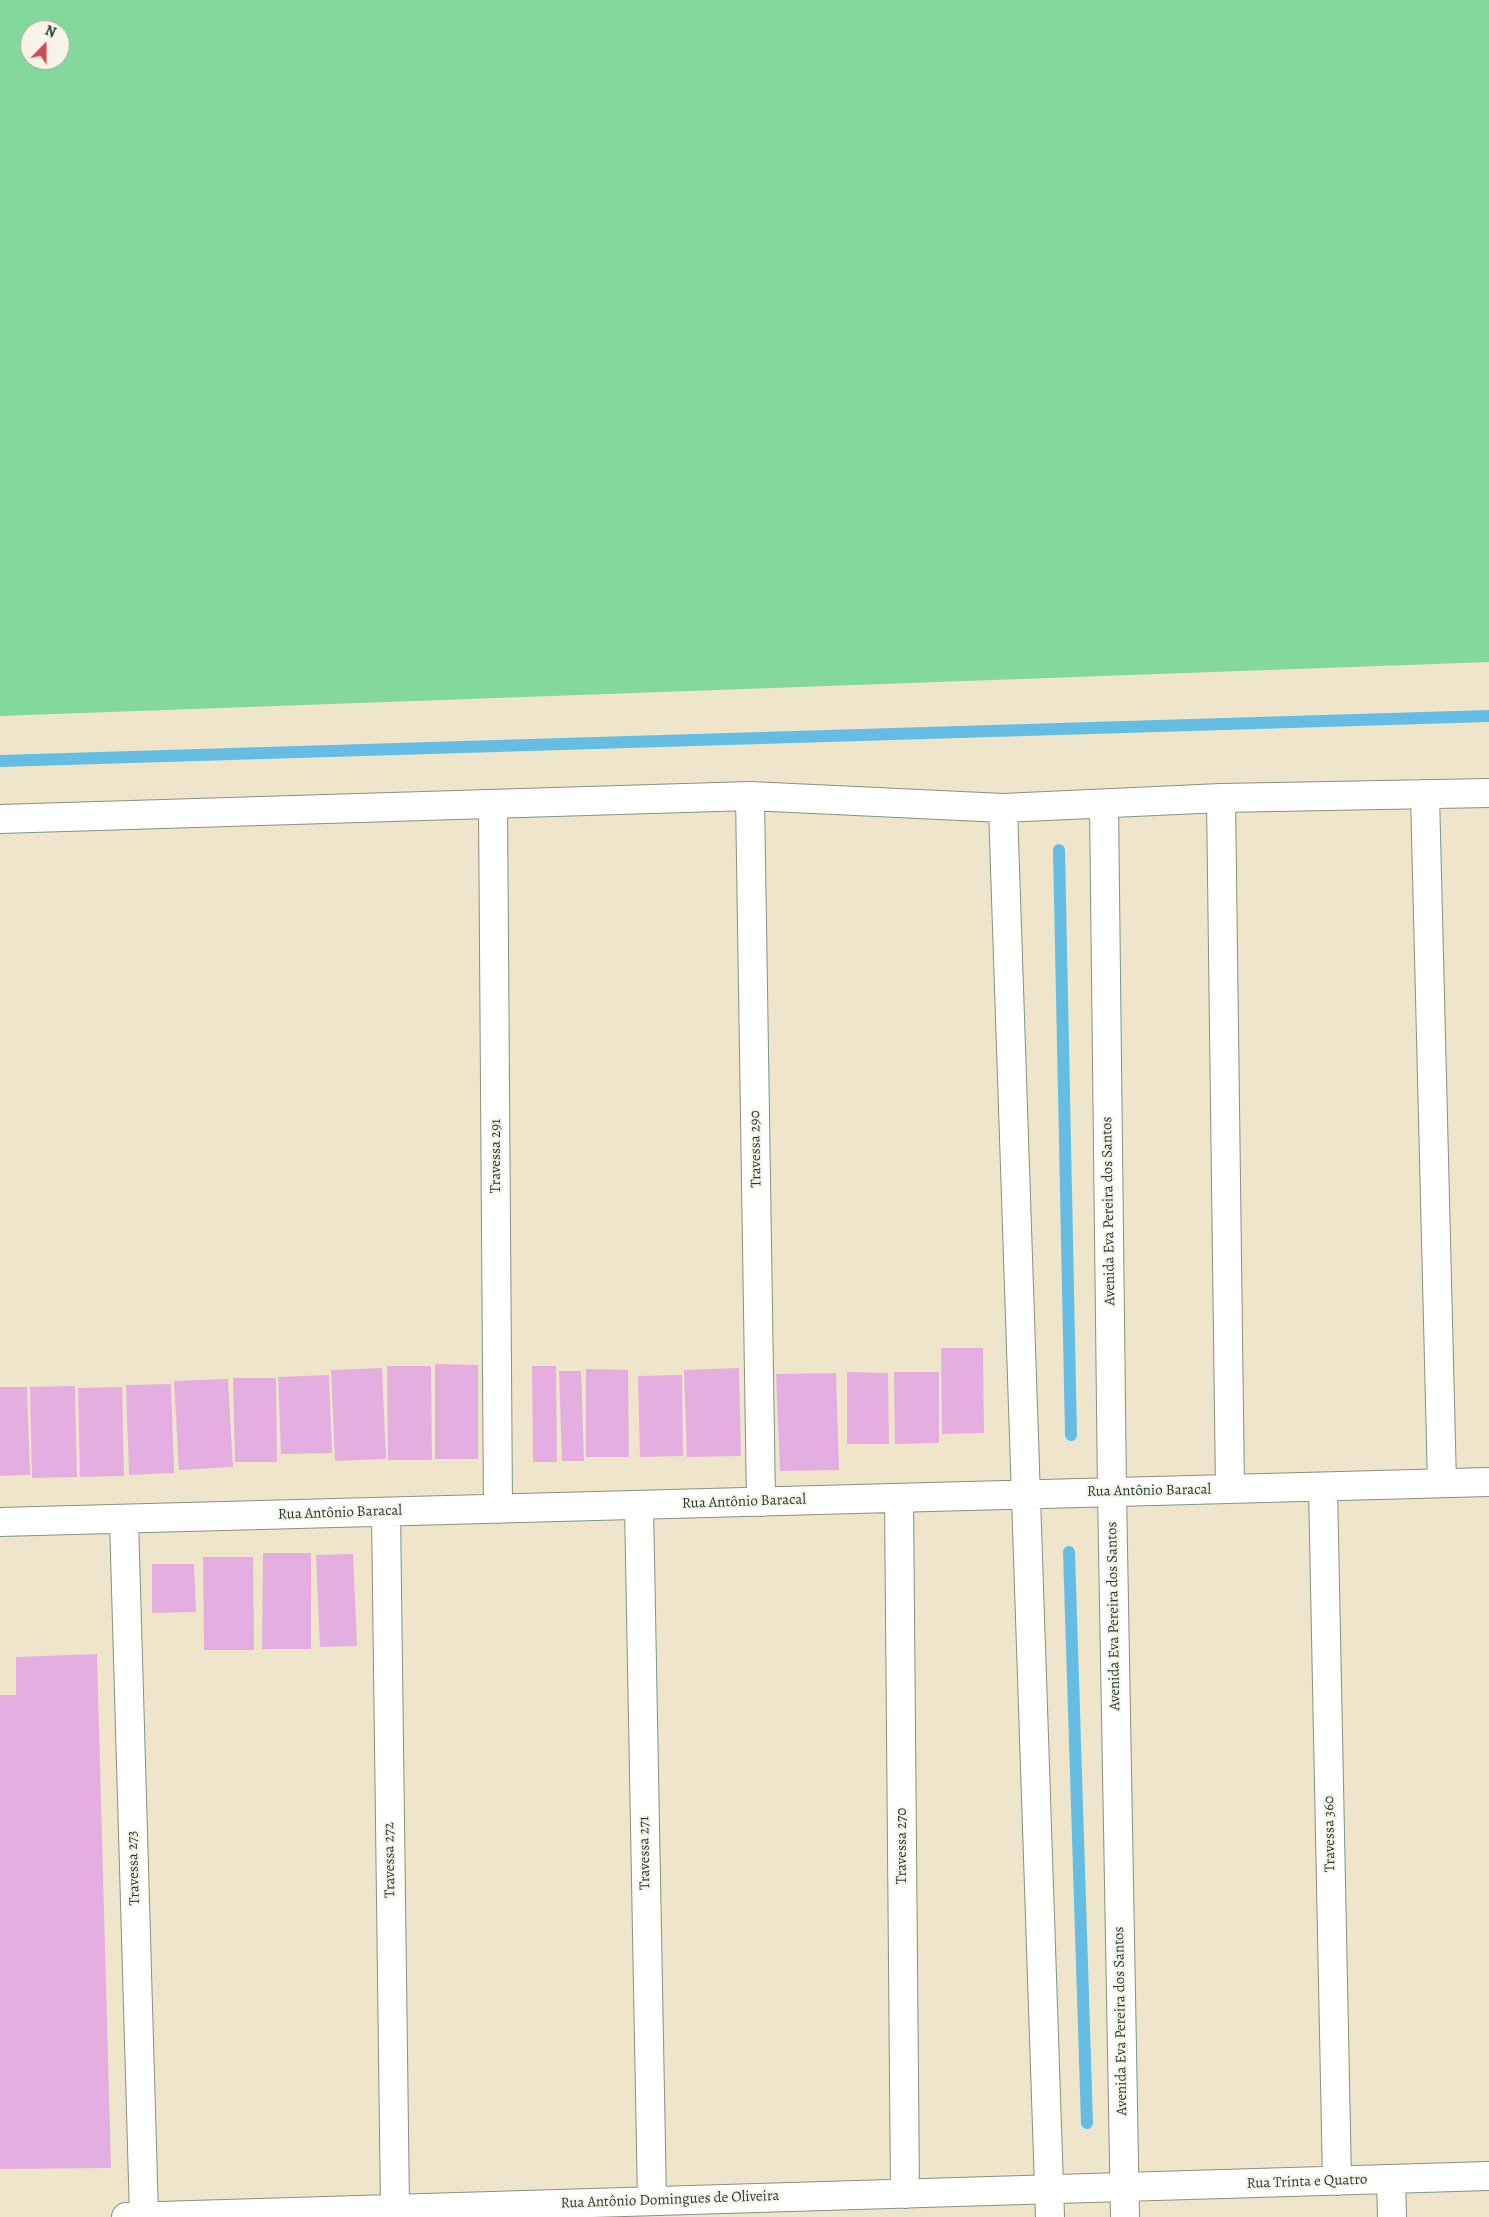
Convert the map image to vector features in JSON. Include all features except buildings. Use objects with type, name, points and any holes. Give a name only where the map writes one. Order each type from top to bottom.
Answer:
[{"type":"street","points":[[0,819],[750,796],[1003,808],[1221,798],[1489,793]]},
{"type":"street","points":[[1425,794],[1442,1483]]},
{"type":"street","name":"Travessa 290","points":[[750,796],[761,1502]]},
{"type":"street","points":[[1221,798],[1230,1489]]},
{"type":"street","name":"Travessa 291","points":[[494,804],[498,1508]]},
{"type":"street","name":"Avenida Eva Pereira dos Santos","points":[[1104,804],[1112,1492],[1125,2217]]},
{"type":"street","points":[[1003,808],[1024,1495],[1050,2217]]},
{"type":"street","name":"Rua Antônio Baracal","points":[[0,1522],[1489,1482]]},
{"type":"street","name":"Travessa 360","points":[[1323,1486],[1337,2181]]},
{"type":"street","name":"Travessa 270","points":[[900,1498],[905,2194]]},
{"type":"street","name":"Travessa 271","points":[[639,1505],[652,2201]]},
{"type":"street","name":"Travessa 272","points":[[386,1512],[395,2208]]},
{"type":"street","name":"Travessa 273","points":[[124,1519],[135,2216]]},
{"type":"street","name":"Rua Trinta e Quatro","points":[[1124,2187],[1489,2176]]},
{"type":"street","points":[[1391,2179],[1392,2217]]},
{"type":"street","name":"Rua Antônio Domingues de Oliveira","points":[[135,2216],[270,2214],[395,2208],[529,2211],[652,2201],[776,2207],[905,2194],[1124,2187]]},
{"type":"green space","points":[[0,0],[1489,0],[1489,662],[0,716]]},
{"type":"waterway","points":[[0,761],[1489,716]]},
{"type":"waterway","points":[[1059,850],[1071,1435]]},
{"type":"waterway","points":[[1069,1552],[1087,2123]]}]
